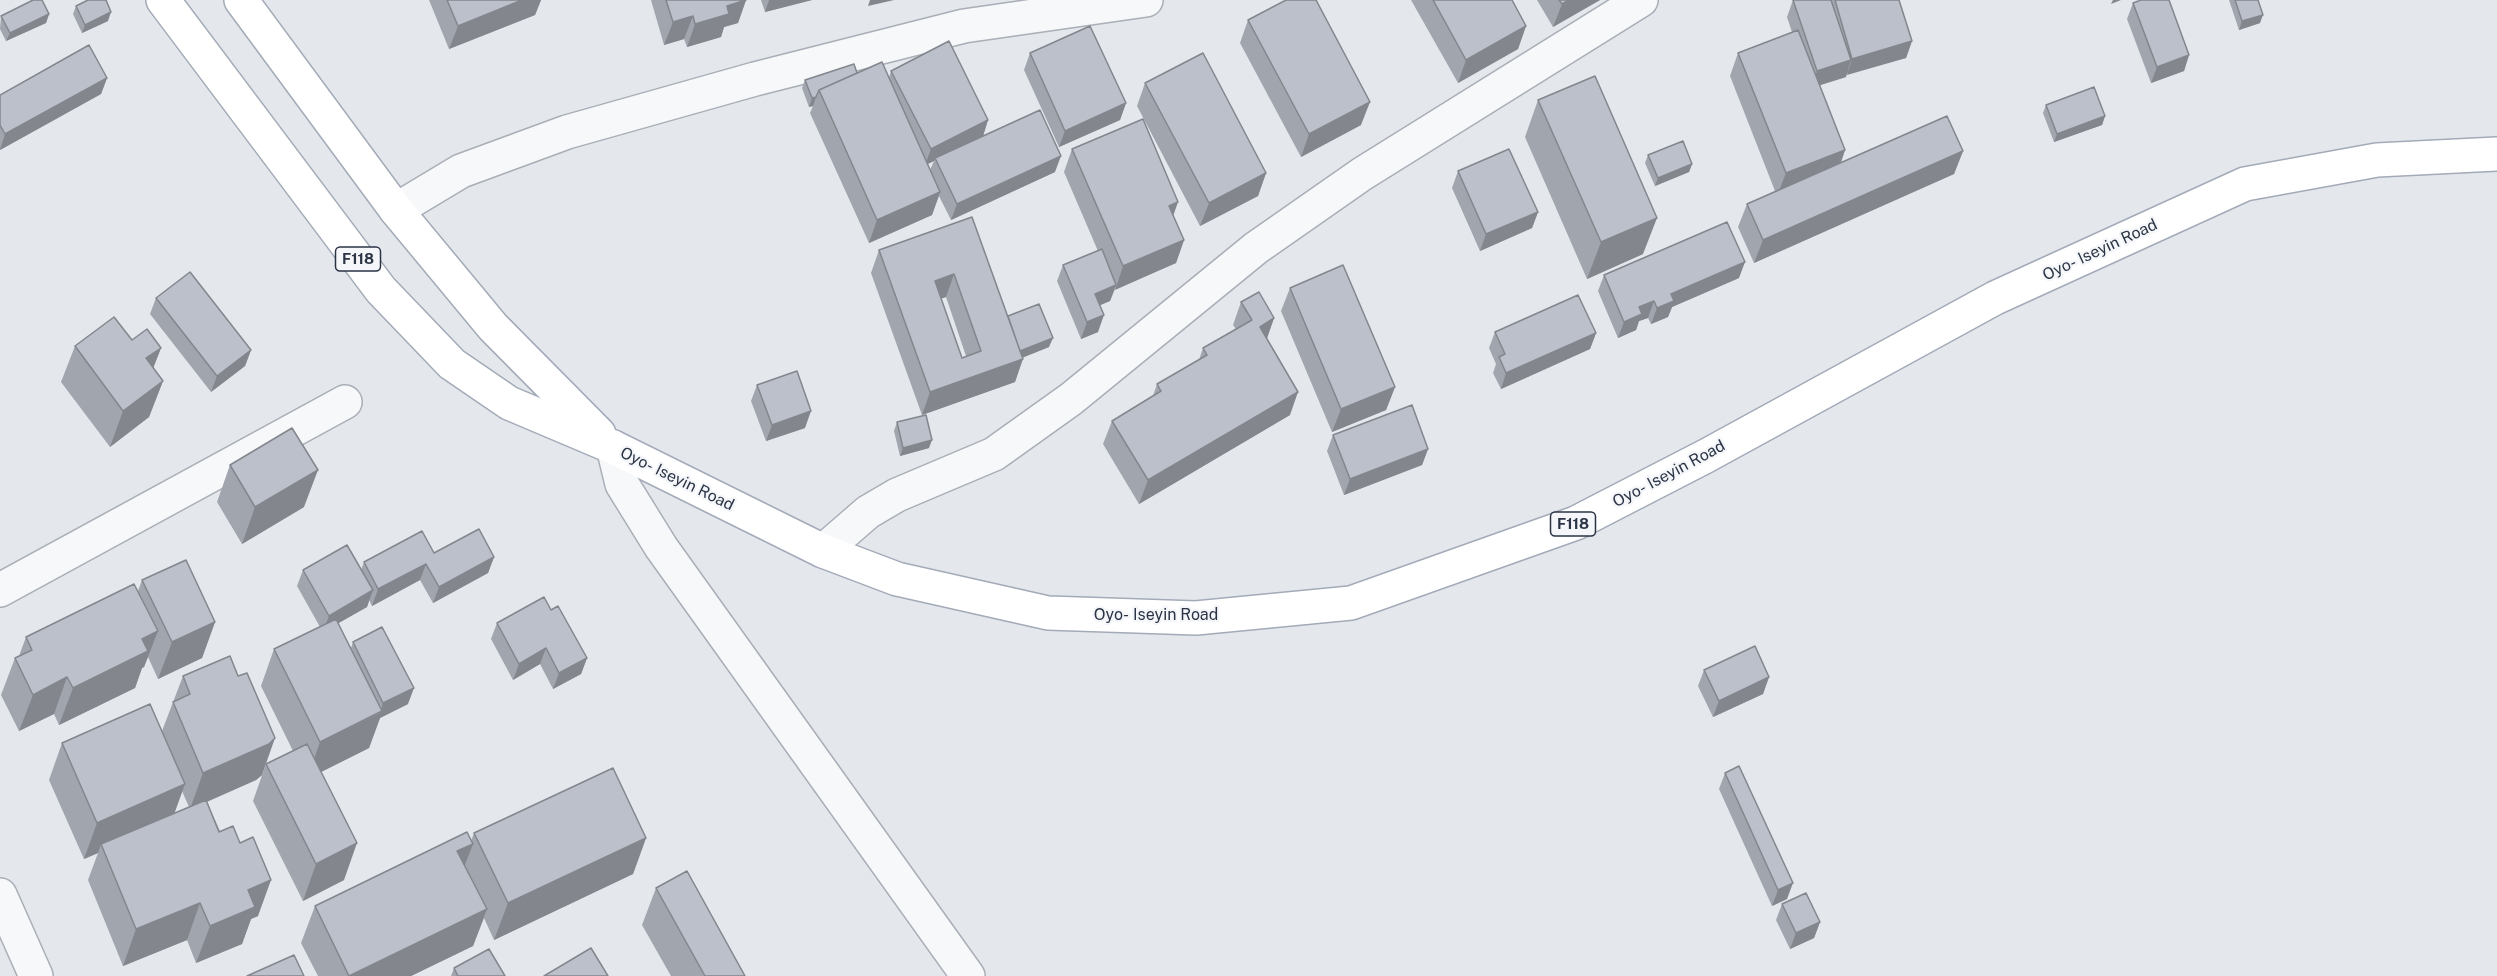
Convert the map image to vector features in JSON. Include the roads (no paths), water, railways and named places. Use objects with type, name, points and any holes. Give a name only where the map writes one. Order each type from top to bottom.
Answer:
[{"type":"main road","name":"F118","points":[[163,0],[381,290],[452,364],[509,403],[613,447]]},
{"type":"main road","name":"F118","points":[[241,0],[396,210],[493,327],[613,447]]},
{"type":"main road","name":"Oyo- Iseyin Road","points":[[613,447],[823,551],[897,579],[1048,613],[1196,618],[1351,603],[1576,523],[1706,456],[1995,298],[2245,184],[2377,160],[2497,154]]},
{"type":"street","points":[[396,210],[461,171],[567,132],[744,82],[964,26],[1146,0]]},
{"type":"street","points":[[823,551],[868,512],[897,495],[994,454],[1071,399],[1265,241],[1362,174],[1641,0]]},
{"type":"street","points":[[0,590],[345,402]]},
{"type":"street","points":[[613,447],[622,484],[661,547],[968,976]]},
{"type":"street","points":[[0,895],[36,976]]}]
